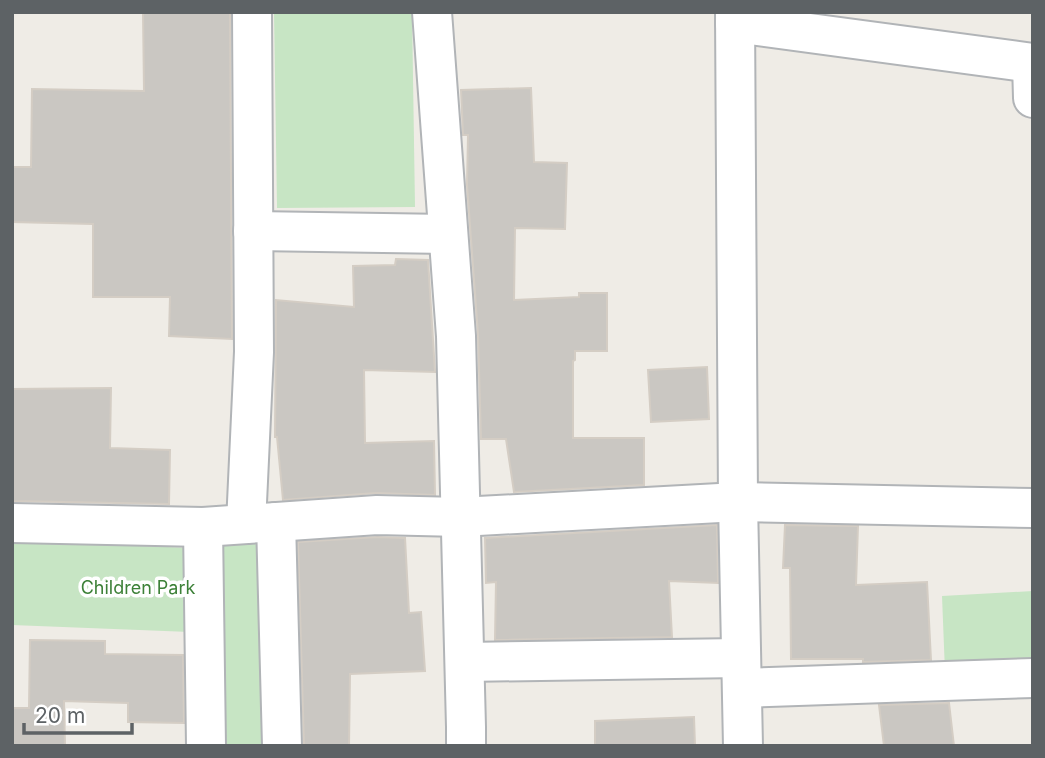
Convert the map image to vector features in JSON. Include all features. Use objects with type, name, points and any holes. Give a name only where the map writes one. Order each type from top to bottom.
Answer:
[{"type":"street","points":[[252,12],[254,352],[261,523],[282,746]]},
{"type":"street","points":[[432,12],[456,336],[466,746]]},
{"type":"street","points":[[743,746],[738,502],[735,18],[1032,74]]},
{"type":"street","points":[[253,231],[448,234]]},
{"type":"street","points":[[12,523],[203,527],[377,515],[460,517],[738,502],[1033,508]]},
{"type":"street","points":[[203,527],[206,746]]},
{"type":"street","points":[[465,662],[741,673],[1033,678]]},
{"type":"green space","points":[[274,12],[412,12],[415,207],[277,208]]},
{"type":"green space","points":[[212,539],[271,539],[276,746],[216,746]]},
{"type":"green space","name":"Children Park","points":[[12,541],[193,548],[190,632],[12,625]]},
{"type":"green space","points":[[1033,591],[1033,668],[945,672],[942,596]]},
{"type":"building","points":[[143,12],[230,12],[232,339],[169,336],[170,297],[93,297],[93,224],[12,222],[12,167],[31,167],[32,89],[144,91]]},
{"type":"building","points":[[531,88],[534,162],[567,163],[565,229],[515,228],[514,300],[579,297],[579,293],[607,293],[607,351],[575,351],[573,438],[644,438],[644,485],[514,492],[506,439],[481,439],[478,334],[467,185],[468,135],[463,135],[461,90]]},
{"type":"building","points":[[396,259],[428,260],[435,372],[364,370],[365,443],[434,441],[435,495],[376,493],[283,500],[275,437],[276,300],[354,307],[353,266],[395,265]]},
{"type":"building","points":[[707,367],[709,419],[651,422],[648,370]]},
{"type":"building","points":[[111,388],[110,448],[170,450],[169,504],[12,501],[12,389]]},
{"type":"building","points":[[717,525],[718,583],[669,581],[672,637],[495,640],[496,582],[486,583],[485,538]]},
{"type":"building","points":[[785,525],[858,526],[856,585],[927,582],[931,660],[863,662],[863,659],[791,659],[790,568],[783,568]]},
{"type":"building","points":[[405,538],[409,613],[421,612],[425,671],[350,674],[349,746],[304,746],[298,542]]},
{"type":"building","points":[[30,640],[105,641],[105,654],[183,655],[184,723],[128,722],[128,703],[64,701],[65,746],[12,746],[12,708],[29,708]]},
{"type":"building","points":[[949,703],[954,746],[884,746],[879,705]]},
{"type":"building","points":[[694,717],[695,746],[595,746],[595,721]]}]
